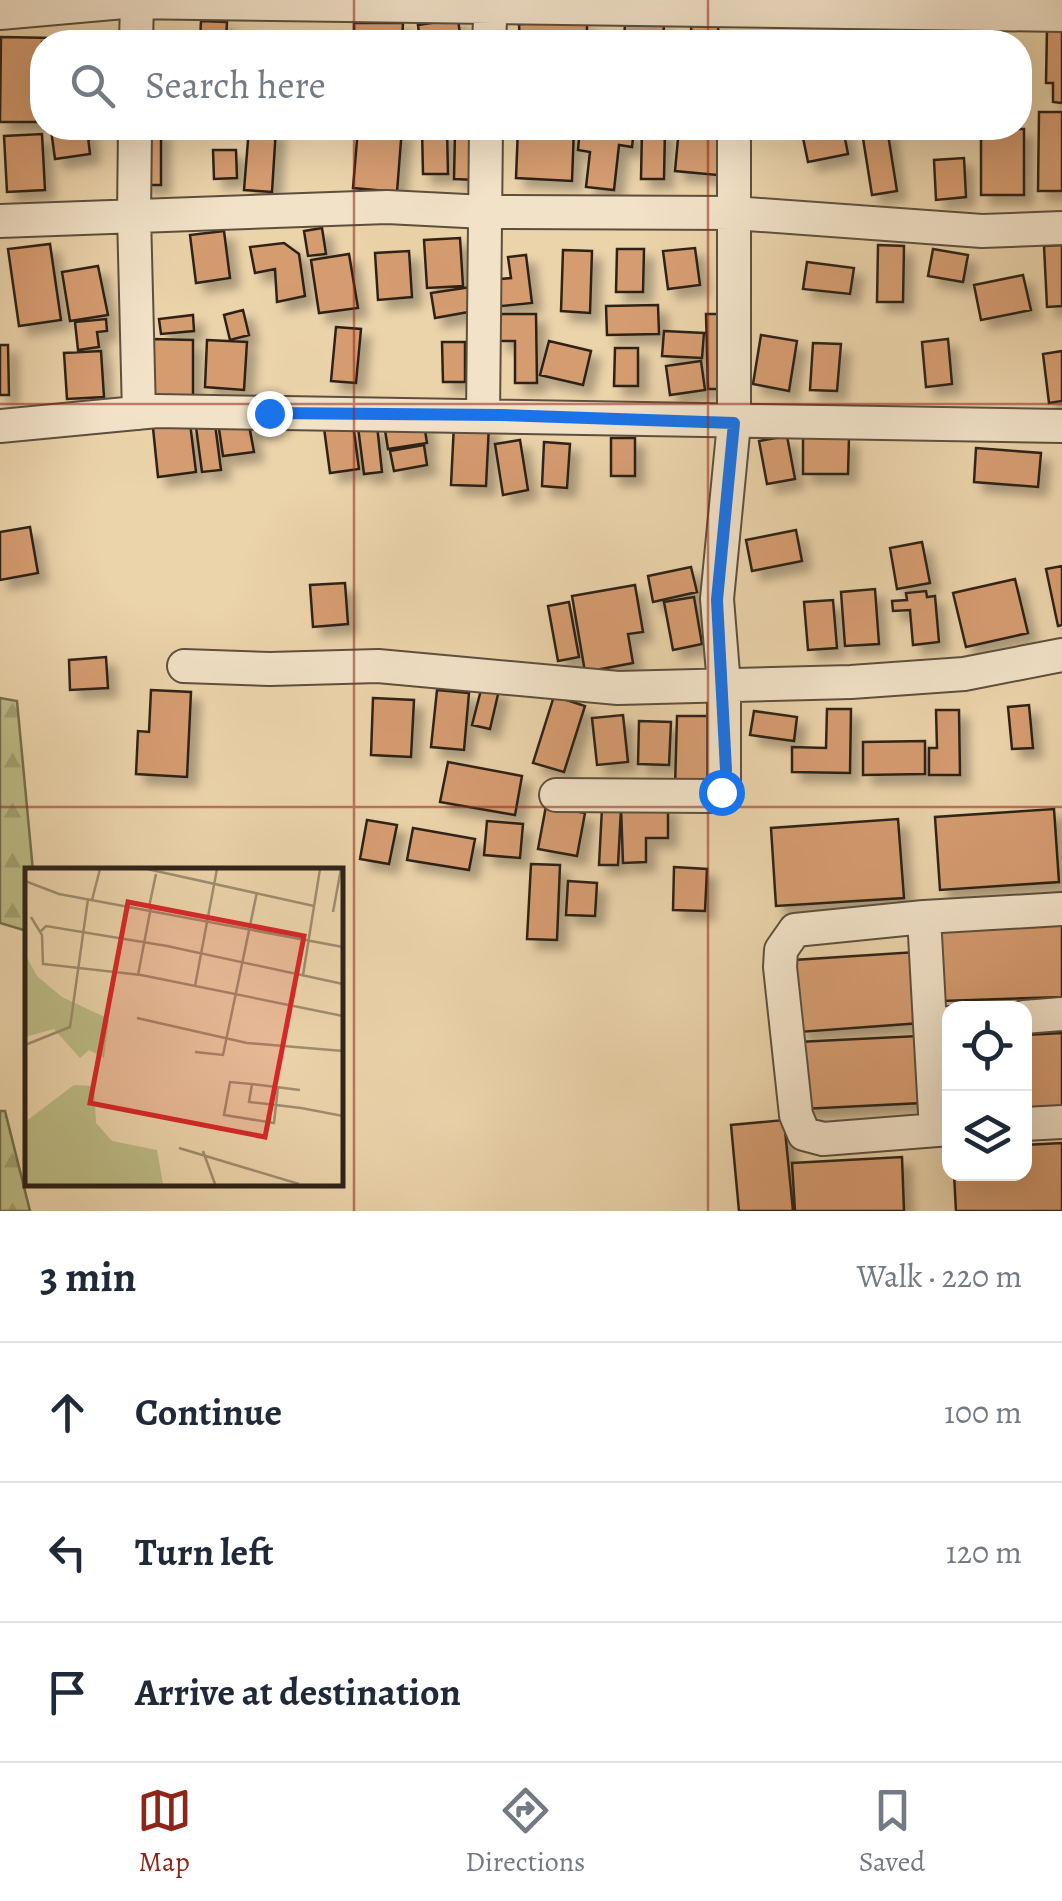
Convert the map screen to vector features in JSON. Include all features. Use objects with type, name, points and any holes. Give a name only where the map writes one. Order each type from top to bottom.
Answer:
[{"type":"street","points":[[128,1],[134,30]]},
{"type":"street","points":[[0,12],[128,1],[491,4],[736,18],[1062,15]]},
{"type":"street","points":[[490,30],[491,4]]},
{"type":"street","points":[[135,140],[139,412]]},
{"type":"street","points":[[484,415],[486,140]]},
{"type":"street","points":[[556,794],[711,796],[721,792],[726,770],[717,600],[734,423],[734,140]]},
{"type":"street","points":[[0,221],[387,207],[484,212],[734,213],[982,231],[1062,228]]},
{"type":"street","points":[[0,426],[139,412],[1062,426]]},
{"type":"street","points":[[184,666],[378,666],[618,688],[851,682],[964,674],[1062,655]]},
{"type":"street","points":[[942,1130],[823,1138],[804,1134],[796,1116],[781,950],[795,930],[1062,908]]},
{"type":"street","points":[[924,917],[940,1024],[942,1095]]},
{"type":"street","points":[[1032,1016],[1062,1014]]},
{"type":"street","points":[[1032,1124],[1062,1122]]},
{"type":"green space","points":[[0,698],[17,701],[33,868],[25,868],[25,930],[0,923]]},
{"type":"green space","points":[[0,1111],[5,1111],[30,1211],[0,1211]]},
{"type":"building","points":[[458,19],[459,30],[419,30],[418,25]]},
{"type":"building","points":[[201,21],[227,22],[227,30],[201,30]]},
{"type":"building","points":[[587,22],[587,30],[519,30],[519,24]]},
{"type":"building","points":[[354,23],[403,23],[403,30],[354,30]]},
{"type":"building","points":[[625,23],[664,24],[664,30],[625,30]]},
{"type":"building","points":[[691,26],[718,26],[718,30],[691,30]]},
{"type":"building","points":[[1047,28],[1062,28],[1062,103],[1053,102],[1053,83],[1046,83]]},
{"type":"building","points":[[1,37],[30,38],[30,122],[0,122]]},
{"type":"building","points":[[1039,112],[1062,112],[1062,191],[1038,191]]},
{"type":"building","points":[[30,135],[30,140],[42,140],[45,190],[7,192],[4,136]]},
{"type":"building","points":[[52,140],[88,140],[90,154],[55,159]]},
{"type":"building","points":[[140,140],[161,140],[161,185],[141,185]]},
{"type":"building","points":[[248,140],[275,140],[272,192],[244,190]]},
{"type":"building","points":[[357,140],[401,140],[397,192],[353,188]]},
{"type":"building","points":[[422,140],[447,140],[448,174],[423,174]]},
{"type":"building","points":[[455,140],[478,140],[477,180],[454,179]]},
{"type":"building","points":[[518,140],[574,140],[572,181],[516,178]]},
{"type":"building","points":[[579,140],[633,140],[632,147],[619,145],[614,190],[586,187],[590,152],[578,150]]},
{"type":"building","points":[[642,140],[665,140],[664,179],[641,179]]},
{"type":"building","points":[[678,140],[721,140],[717,175],[675,171]]},
{"type":"building","points":[[803,140],[845,140],[848,154],[808,162]]},
{"type":"building","points":[[863,140],[889,140],[897,191],[872,195]]},
{"type":"building","points":[[981,140],[1024,140],[1024,195],[981,195]]},
{"type":"building","points":[[213,150],[236,150],[237,178],[214,179]]},
{"type":"building","points":[[964,158],[966,197],[936,200],[934,160]]},
{"type":"building","points":[[322,228],[326,254],[308,256],[304,231]]},
{"type":"building","points":[[224,231],[230,278],[196,283],[190,235]]},
{"type":"building","points":[[460,238],[463,286],[427,288],[424,240]]},
{"type":"building","points":[[284,243],[299,254],[305,296],[277,302],[275,269],[255,273],[250,247]]},
{"type":"building","points":[[50,244],[61,320],[19,326],[8,249]]},
{"type":"building","points":[[878,245],[904,246],[903,302],[877,302]]},
{"type":"building","points":[[1062,245],[1062,306],[1047,307],[1044,246]]},
{"type":"building","points":[[695,248],[700,285],[668,289],[663,251]]},
{"type":"building","points":[[617,249],[644,249],[643,292],[616,292]]},
{"type":"building","points":[[933,249],[968,255],[963,282],[928,276]]},
{"type":"building","points":[[563,250],[592,251],[590,313],[561,311]]},
{"type":"building","points":[[409,251],[412,297],[378,300],[375,253]]},
{"type":"building","points":[[349,254],[358,308],[319,313],[311,260]]},
{"type":"building","points":[[526,255],[532,303],[492,307],[489,280],[511,278],[508,257]]},
{"type":"building","points":[[807,262],[854,268],[850,294],[803,289]]},
{"type":"building","points":[[98,266],[108,315],[70,321],[62,272]]},
{"type":"building","points":[[1023,275],[1031,310],[981,320],[974,285]]},
{"type":"building","points":[[471,287],[474,311],[435,318],[431,293]]},
{"type":"building","points":[[658,305],[659,334],[607,335],[606,306]]},
{"type":"building","points":[[243,310],[249,335],[230,340],[224,315]]},
{"type":"building","points":[[498,314],[536,314],[537,383],[515,383],[515,341],[499,341]]},
{"type":"building","points":[[706,314],[725,314],[728,389],[708,389]]},
{"type":"building","points":[[193,315],[194,331],[161,334],[159,319]]},
{"type":"building","points":[[106,319],[107,331],[97,332],[99,347],[78,350],[75,322]]},
{"type":"building","points":[[336,327],[361,329],[356,383],[331,381]]},
{"type":"building","points":[[664,331],[704,333],[702,358],[662,356]]},
{"type":"building","points":[[761,335],[797,341],[789,391],[753,384]]},
{"type":"building","points":[[152,339],[193,340],[193,396],[151,396]]},
{"type":"building","points":[[948,339],[952,384],[926,387],[922,342]]},
{"type":"building","points":[[207,340],[247,342],[244,390],[205,387]]},
{"type":"building","points":[[549,341],[591,351],[583,385],[540,375]]},
{"type":"building","points":[[442,342],[465,342],[465,382],[443,382]]},
{"type":"building","points":[[813,343],[841,344],[837,391],[810,390]]},
{"type":"building","points":[[0,345],[8,345],[9,395],[0,395]]},
{"type":"building","points":[[615,348],[638,348],[638,386],[614,386]]},
{"type":"building","points":[[101,351],[104,397],[67,399],[64,353]]},
{"type":"building","points":[[1062,351],[1062,401],[1049,403],[1043,354]]},
{"type":"building","points":[[701,361],[705,390],[670,395],[666,366]]},
{"type":"building","points":[[423,418],[427,443],[388,449],[384,424]]},
{"type":"building","points":[[190,423],[196,472],[158,477],[153,428]]},
{"type":"building","points":[[215,424],[221,470],[202,472],[196,427]]},
{"type":"building","points":[[353,424],[359,469],[330,473],[324,428]]},
{"type":"building","points":[[454,424],[489,425],[486,486],[451,485]]},
{"type":"building","points":[[249,425],[254,452],[223,456],[219,429]]},
{"type":"building","points":[[377,425],[382,472],[364,474],[358,427]]},
{"type":"building","points":[[787,436],[795,479],[767,484],[759,441]]},
{"type":"building","points":[[803,436],[849,437],[848,474],[803,474]]},
{"type":"building","points":[[611,438],[635,438],[635,476],[611,476]]},
{"type":"building","points":[[520,440],[528,490],[503,495],[495,444]]},
{"type":"building","points":[[544,442],[570,444],[567,488],[542,486]]},
{"type":"building","points":[[424,445],[427,465],[394,471],[390,451]]},
{"type":"building","points":[[976,448],[1041,453],[1038,487],[974,482]]},
{"type":"building","points":[[30,527],[38,573],[0,580],[0,532]]},
{"type":"building","points":[[796,530],[802,561],[752,571],[746,540]]},
{"type":"building","points":[[922,542],[930,583],[897,589],[890,548]]},
{"type":"building","points":[[1062,566],[1062,625],[1058,626],[1046,569]]},
{"type":"building","points":[[691,567],[697,592],[653,602],[648,576]]},
{"type":"building","points":[[1015,579],[1028,633],[966,647],[953,593]]},
{"type":"building","points":[[345,583],[348,624],[313,627],[310,585]]},
{"type":"building","points":[[635,585],[643,632],[628,634],[633,663],[585,672],[572,596]]},
{"type":"building","points":[[875,589],[879,644],[845,646],[841,592]]},
{"type":"building","points":[[926,591],[927,597],[935,596],[939,642],[913,645],[910,610],[893,611],[892,601],[907,600],[906,593]]},
{"type":"building","points":[[694,597],[702,644],[673,650],[664,602]]},
{"type":"building","points":[[833,600],[837,648],[808,650],[804,602]]},
{"type":"building","points":[[569,602],[579,657],[558,661],[548,606]]},
{"type":"building","points":[[106,657],[108,688],[70,690],[69,660]]},
{"type":"building","points":[[482,686],[499,690],[490,729],[472,725]]},
{"type":"building","points":[[151,690],[191,692],[187,777],[136,774],[138,731],[149,732]]},
{"type":"building","points":[[437,690],[469,693],[464,750],[431,747]]},
{"type":"building","points":[[554,696],[585,706],[564,772],[533,763]]},
{"type":"building","points":[[373,698],[414,700],[411,757],[371,755]]},
{"type":"building","points":[[1029,705],[1033,748],[1012,749],[1008,707]]},
{"type":"building","points":[[827,709],[851,709],[850,773],[792,772],[792,747],[826,748]]},
{"type":"building","points":[[936,710],[959,710],[960,775],[929,775],[929,748],[937,748]]},
{"type":"building","points":[[754,711],[797,717],[794,741],[750,735]]},
{"type":"building","points":[[623,715],[628,762],[597,765],[592,718]]},
{"type":"building","points":[[677,716],[715,716],[714,788],[675,788]]},
{"type":"building","points":[[639,721],[671,722],[669,765],[638,764]]},
{"type":"building","points":[[925,741],[925,774],[863,775],[863,742]]},
{"type":"building","points":[[448,762],[522,776],[515,815],[440,802]]},
{"type":"building","points":[[668,805],[668,838],[646,838],[646,862],[623,863],[621,806]]},
{"type":"building","points":[[546,806],[585,813],[577,856],[538,849]]},
{"type":"building","points":[[602,808],[621,809],[618,865],[599,865]]},
{"type":"building","points":[[1054,809],[1059,882],[940,890],[935,817]]},
{"type":"building","points":[[898,819],[904,898],[776,906],[771,828]]},
{"type":"building","points":[[367,820],[397,825],[389,864],[360,859]]},
{"type":"building","points":[[487,821],[523,824],[520,858],[484,855]]},
{"type":"building","points":[[413,828],[475,839],[469,870],[407,860]]},
{"type":"building","points":[[531,864],[560,865],[557,940],[527,939]]},
{"type":"building","points":[[674,867],[707,869],[705,911],[673,910]]},
{"type":"building","points":[[568,881],[597,883],[595,916],[566,915]]},
{"type":"building","points":[[1062,924],[1062,997],[941,1001],[939,928]]},
{"type":"building","points":[[916,952],[921,1023],[799,1032],[794,960]]},
{"type":"building","points":[[1062,1033],[1062,1106],[1032,1108],[1032,1035]]},
{"type":"building","points":[[918,1036],[922,1103],[802,1109],[798,1042]]},
{"type":"building","points":[[784,1120],[793,1211],[739,1211],[731,1125]]},
{"type":"building","points":[[1062,1143],[1062,1211],[956,1211],[954,1181],[1032,1181],[1032,1145]]},
{"type":"building","points":[[902,1157],[904,1211],[795,1211],[792,1163]]},
{"type":"route","points":[[269,413],[734,423],[717,600],[726,770],[721,792]]}]
